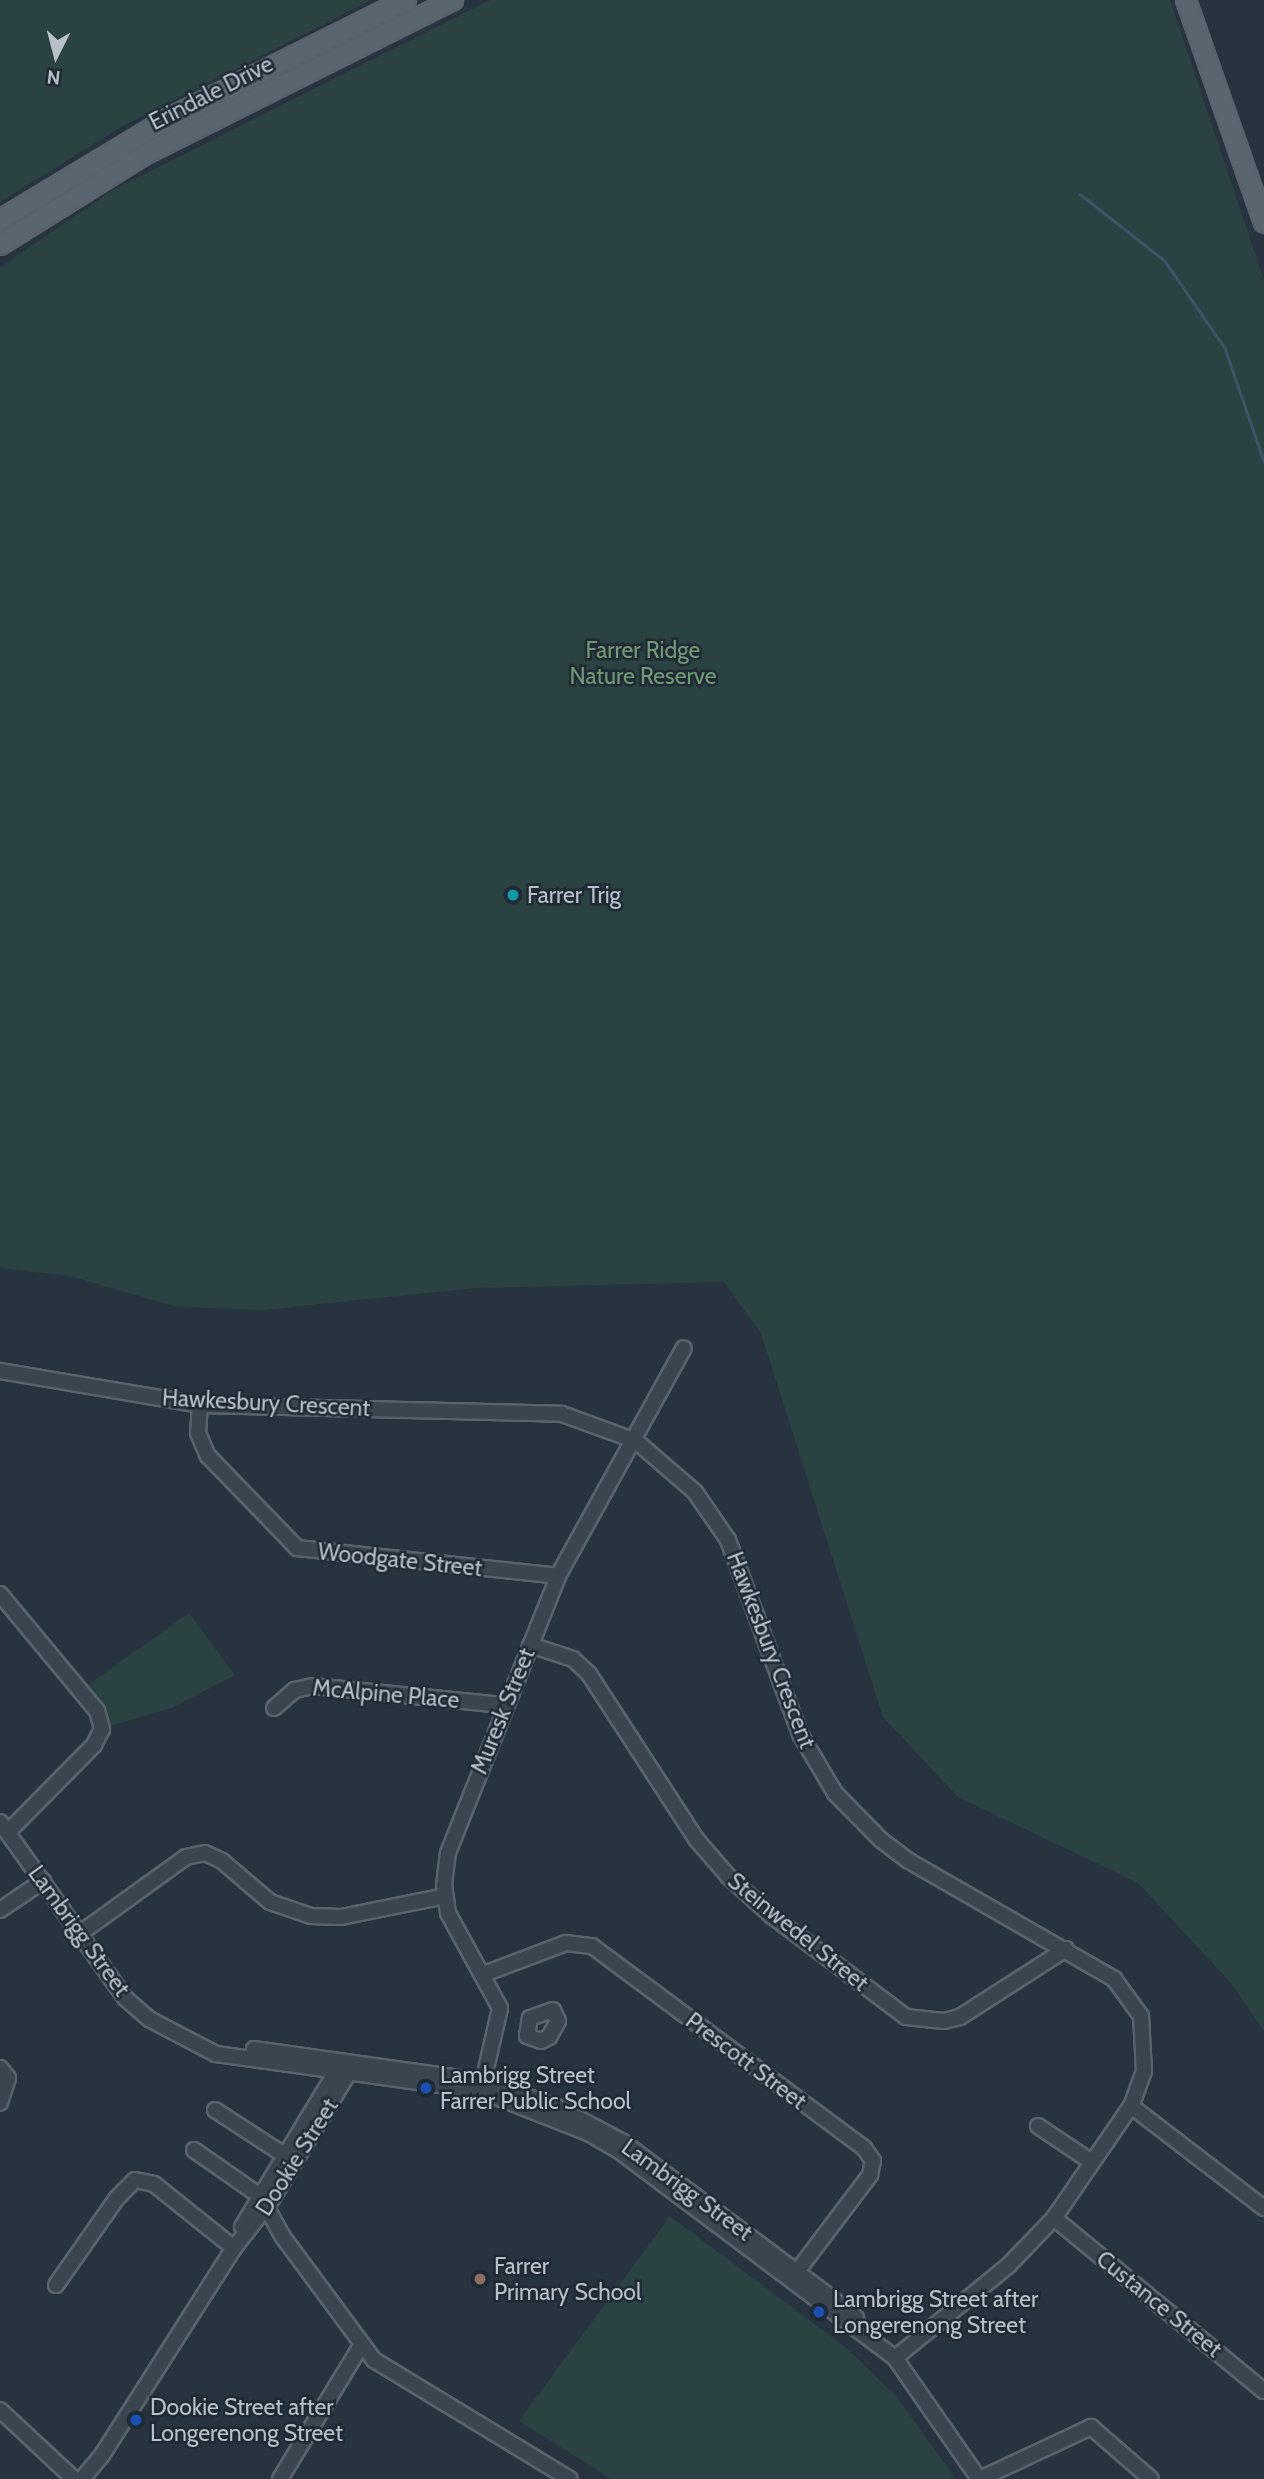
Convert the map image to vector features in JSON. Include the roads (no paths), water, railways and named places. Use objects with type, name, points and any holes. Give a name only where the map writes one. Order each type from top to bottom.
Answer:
[{"type":"main road","name":"Erindale Drive","points":[[0,220],[171,117],[406,0]]},
{"type":"main road","name":"Erindale Drive","points":[[0,245],[144,155],[453,0]]},
{"type":"main road","points":[[1186,0],[1264,223]]},
{"type":"street","name":"Muresk Street","points":[[500,2017],[496,1994],[453,1926],[445,1896],[448,1853],[558,1576],[636,1441],[684,1348]]},
{"type":"street","name":"Hawkesbury Crescent","points":[[0,1371],[200,1405],[543,1412],[586,1420],[636,1441],[695,1492],[728,1541],[800,1734],[835,1793],[881,1840],[909,1861],[1115,1979],[1141,2016],[1144,2071],[1131,2106],[1090,2161],[1054,2218],[1017,2258],[895,2358]]},
{"type":"street","name":"Woodgate Street","points":[[200,1405],[198,1433],[208,1456],[297,1548],[558,1576]]},
{"type":"street","points":[[0,1594],[97,1711],[102,1729],[94,1745],[4,1827]]},
{"type":"street","name":"Steinwedel Street","points":[[530,1645],[573,1659],[589,1674],[696,1839],[728,1876],[772,1916],[906,2017],[944,2021],[960,2017],[1066,1949]]},
{"type":"street","name":"McAlpine Place","points":[[274,1708],[295,1690],[313,1686],[505,1705]]},
{"type":"street","name":"Lambrigg Street","points":[[4,1827],[82,1932],[125,1998],[175,2036],[216,2054],[347,2066],[482,2086],[557,2107],[623,2142],[794,2275],[856,2318],[858,2326],[895,2358],[980,2479]]},
{"type":"street","points":[[82,1932],[186,1857],[205,1853],[222,1861],[270,1902],[311,1916],[341,1917],[445,1896]]},
{"type":"street","points":[[0,1910],[43,1881]]},
{"type":"street","name":"Prescott Street","points":[[484,1974],[566,1943],[592,1946],[864,2148],[873,2161],[870,2175],[794,2275]]},
{"type":"street","points":[[482,2086],[500,2017],[526,2024]]},
{"type":"street","name":"Dookie Street","points":[[263,2202],[287,2157],[347,2066]]},
{"type":"street","name":"Dookie Street","points":[[82,2479],[102,2455],[347,2066]]},
{"type":"street","points":[[0,2068],[8,2078],[0,2103]]},
{"type":"street","points":[[1131,2106],[1264,2208]]},
{"type":"street","points":[[215,2110],[287,2157]]},
{"type":"street","points":[[1038,2126],[1090,2161]]},
{"type":"street","points":[[194,2150],[263,2202],[361,2346],[385,2367],[570,2479]]},
{"type":"street","points":[[56,2285],[117,2198],[135,2180],[154,2184],[234,2248]]},
{"type":"street","name":"Custance Street","points":[[1054,2218],[1264,2391]]},
{"type":"street","points":[[287,2476],[361,2346]]},
{"type":"street","points":[[0,2410],[74,2479]]},
{"type":"street","points":[[980,2479],[1091,2427],[1151,2479]]},
{"type":"waterway","points":[[1080,194],[1165,261],[1225,348],[1264,461]]},
{"type":"place","name":"Farrer Trig","points":[[513,895]]},
{"type":"place","name":"Lambrigg Street Farrer Public School","points":[[426,2088]]},
{"type":"place","name":"Farrer Primary School","points":[[480,2279]]},
{"type":"place","name":"Lambrigg Street after Longerenong Street","points":[[819,2312]]},
{"type":"place","name":"Dookie Street after Longerenong Street","points":[[136,2420]]},
{"type":"park label","name":"Farrer Ridge Nature Reserve","points":[[643,663]]}]
